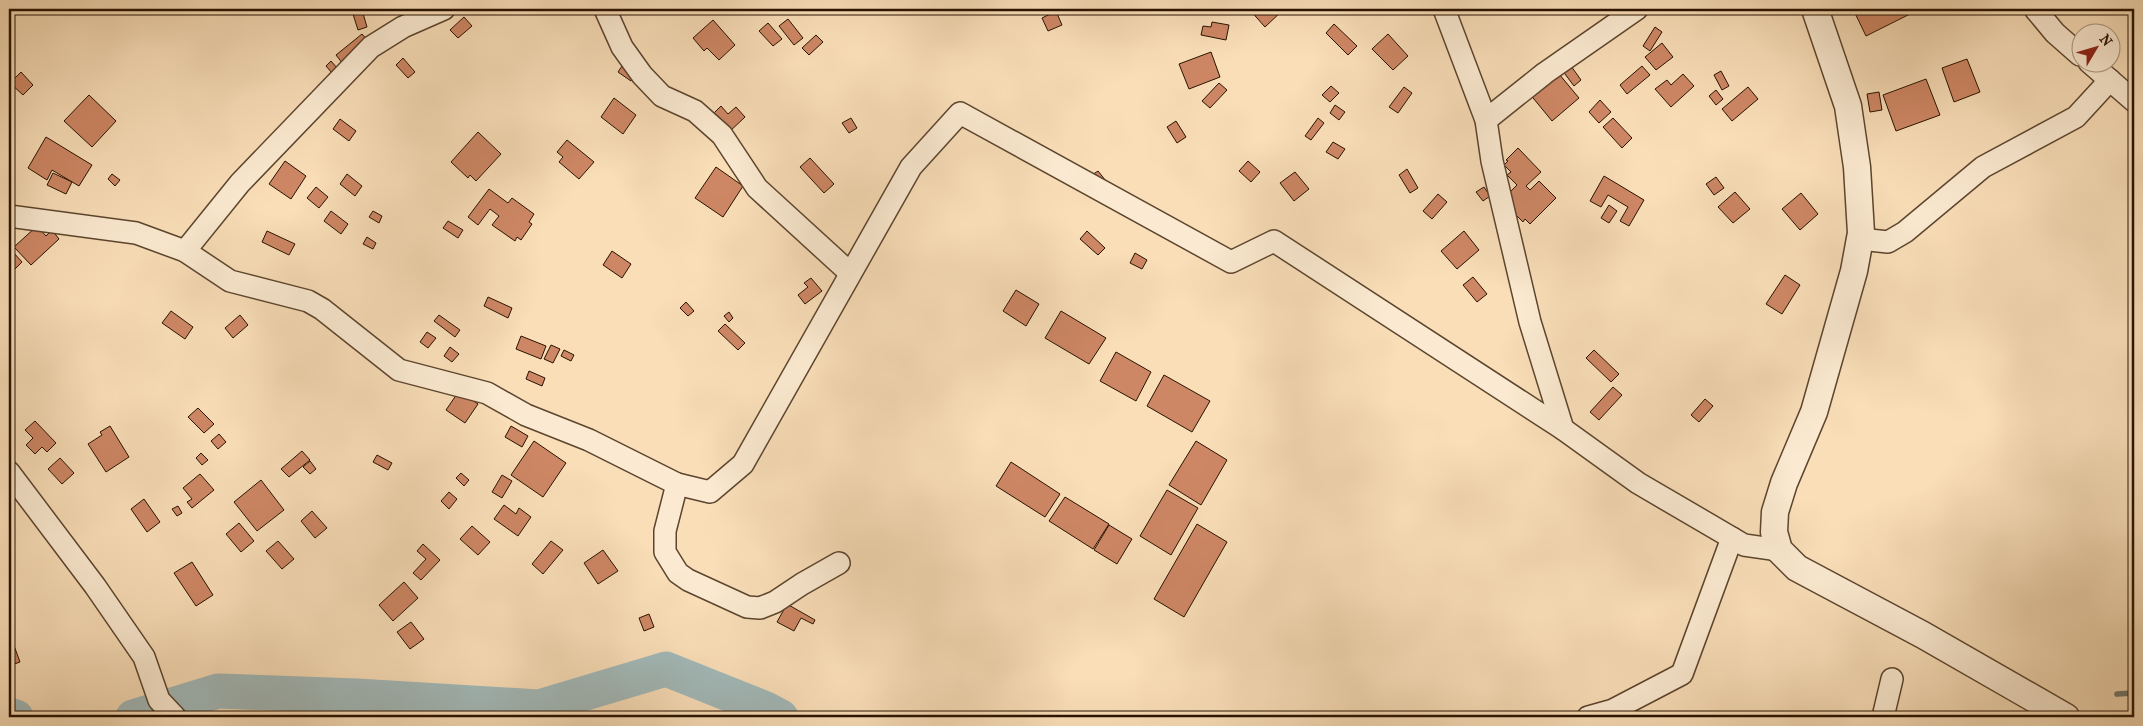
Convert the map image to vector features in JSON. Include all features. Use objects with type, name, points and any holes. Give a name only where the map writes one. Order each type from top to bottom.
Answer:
[{"type":"street","points":[[184,251],[240,183],[371,47],[403,27],[444,9]]},
{"type":"street","points":[[605,9],[622,48],[642,75],[662,96],[695,111],[722,136],[757,188],[850,273]]},
{"type":"street","points":[[1444,9],[1486,120],[1492,161],[1530,322],[1563,429]]},
{"type":"street","points":[[1486,120],[1546,73],[1637,9]]},
{"type":"street","points":[[1815,9],[1848,106],[1857,167],[1861,233],[1854,271],[1814,412],[1784,483],[1775,512],[1774,532],[1779,550],[1797,568],[1923,634],[2066,717]]},
{"type":"street","points":[[2035,9],[2054,33],[2070,47]]},
{"type":"street","points":[[2101,72],[2134,101]]},
{"type":"street","points":[[1860,239],[1888,242],[1905,232],[1983,168],[2076,117],[2110,80]]},
{"type":"street","points":[[9,216],[136,233],[184,251],[230,281],[308,301],[322,308],[399,370],[487,393],[526,415],[589,440],[677,484],[710,492],[743,464],[911,167],[960,113],[1231,262],[1274,241],[1563,429],[1638,483],[1744,545],[1779,550]]},
{"type":"street","points":[[9,472],[95,586],[144,657],[159,700],[175,717]]},
{"type":"street","points":[[677,484],[665,531],[665,552],[678,573],[688,580],[747,607],[760,608],[775,602],[839,563]]},
{"type":"street","points":[[1588,717],[1616,714],[1682,674],[1732,538]]},
{"type":"street","points":[[1883,717],[1892,679]]},
{"type":"building","points":[[1249,9],[1282,9],[1283,10],[1265,27]]},
{"type":"building","points":[[1853,9],[1910,9],[1912,13],[1866,36]]},
{"type":"building","points":[[362,10],[367,27],[358,30],[353,14]]},
{"type":"building","points":[[1056,11],[1062,25],[1048,31],[1042,18]]},
{"type":"building","points":[[464,17],[472,26],[458,38],[450,30]]},
{"type":"building","points":[[788,19],[803,38],[794,45],[779,26]]},
{"type":"building","points":[[713,20],[735,45],[719,60],[707,48],[704,51],[693,38]]},
{"type":"building","points":[[1212,22],[1229,25],[1226,40],[1201,35],[1203,26],[1211,27]]},
{"type":"building","points":[[768,23],[782,39],[773,46],[759,31]]},
{"type":"building","points":[[1334,24],[1357,46],[1348,55],[1326,33]]},
{"type":"building","points":[[1655,27],[1662,32],[1650,51],[1643,46]]},
{"type":"building","points":[[362,34],[369,42],[343,64],[336,55]]},
{"type":"building","points":[[1388,34],[1408,56],[1393,70],[1372,49]]},
{"type":"building","points":[[816,35],[823,42],[809,55],[802,48]]},
{"type":"building","points":[[1662,43],[1673,57],[1656,70],[1645,57]]},
{"type":"building","points":[[1211,52],[1220,77],[1189,89],[1179,64]]},
{"type":"building","points":[[403,58],[415,72],[408,78],[396,65]]},
{"type":"building","points":[[1566,59],[1581,80],[1574,86],[1562,70]]},
{"type":"building","points":[[1967,59],[1980,92],[1954,102],[1942,68]]},
{"type":"building","points":[[331,61],[337,68],[332,73],[326,66]]},
{"type":"building","points":[[624,63],[637,72],[631,81],[618,72]]},
{"type":"building","points":[[1642,66],[1650,75],[1627,94],[1620,85]]},
{"type":"building","points":[[1721,71],[1729,86],[1722,90],[1714,75]]},
{"type":"building","points":[[21,72],[33,85],[23,95],[10,83]]},
{"type":"building","points":[[1559,74],[1579,98],[1552,121],[1529,93]]},
{"type":"building","points":[[1683,74],[1694,86],[1671,107],[1655,89],[1667,80],[1671,85]]},
{"type":"building","points":[[1926,79],[1940,115],[1896,131],[1883,95]]},
{"type":"building","points":[[1219,83],[1227,90],[1210,108],[1202,101]]},
{"type":"building","points":[[1331,86],[1339,93],[1330,102],[1322,95]]},
{"type":"building","points":[[1404,87],[1412,93],[1398,113],[1389,107]]},
{"type":"building","points":[[1748,87],[1758,99],[1732,121],[1722,109]]},
{"type":"building","points":[[1716,90],[1723,99],[1716,105],[1709,96]]},
{"type":"building","points":[[1879,92],[1882,110],[1870,112],[1867,94]]},
{"type":"building","points":[[89,95],[116,121],[92,147],[64,121]]},
{"type":"building","points":[[614,98],[636,115],[623,134],[601,117]]},
{"type":"building","points":[[1600,100],[1611,112],[1599,123],[1589,112]]},
{"type":"building","points":[[1335,105],[1345,112],[1339,120],[1330,113]]},
{"type":"building","points":[[721,106],[728,114],[736,107],[745,117],[728,133],[711,116]]},
{"type":"building","points":[[851,118],[857,128],[849,133],[842,123]]},
{"type":"building","points":[[1318,118],[1324,123],[1311,140],[1305,136]]},
{"type":"building","points":[[1613,118],[1632,138],[1622,148],[1603,127]]},
{"type":"building","points":[[340,119],[356,131],[349,141],[333,129]]},
{"type":"building","points":[[1176,121],[1186,137],[1177,143],[1167,127]]},
{"type":"building","points":[[478,132],[501,154],[476,181],[470,175],[468,178],[451,162]]},
{"type":"building","points":[[46,137],[92,165],[79,186],[52,170],[47,180],[28,168]]},
{"type":"building","points":[[567,140],[594,162],[579,179],[559,162],[563,157],[557,152]]},
{"type":"building","points":[[1333,142],[1345,149],[1338,159],[1326,152]]},
{"type":"building","points":[[1518,148],[1541,172],[1526,186],[1530,190],[1539,181],[1556,198],[1530,224],[1525,219],[1523,222],[1504,203],[1505,197],[1517,185],[1507,175],[1511,172],[1504,165],[1508,161],[1506,160]]},
{"type":"building","points":[[810,158],[834,184],[824,193],[800,167]]},
{"type":"building","points":[[285,161],[306,176],[291,199],[269,184]]},
{"type":"building","points":[[1248,161],[1260,172],[1251,182],[1239,171]]},
{"type":"building","points":[[716,167],[743,186],[723,217],[695,198]]},
{"type":"building","points":[[1407,169],[1418,188],[1410,193],[1399,175]]},
{"type":"building","points":[[1098,171],[1106,181],[1097,187],[1089,177]]},
{"type":"building","points":[[1295,172],[1309,189],[1294,201],[1280,183]]},
{"type":"building","points":[[53,173],[72,182],[66,194],[47,185]]},
{"type":"building","points":[[112,174],[120,180],[115,186],[108,179]]},
{"type":"building","points":[[347,174],[362,186],[355,196],[340,184]]},
{"type":"building","points":[[1604,176],[1644,200],[1629,226],[1620,221],[1628,207],[1608,195],[1601,207],[1590,201]]},
{"type":"building","points":[[1716,177],[1724,188],[1714,195],[1706,184]]},
{"type":"building","points":[[316,187],[328,197],[319,208],[307,198]]},
{"type":"building","points":[[1484,187],[1490,196],[1483,201],[1476,192]]},
{"type":"building","points":[[489,189],[508,203],[512,198],[534,214],[529,222],[532,224],[521,240],[517,237],[515,241],[492,225],[499,216],[490,209],[478,225],[468,217]]},
{"type":"building","points":[[1735,192],[1750,209],[1733,223],[1718,207]]},
{"type":"building","points":[[1801,193],[1818,214],[1800,230],[1782,209]]},
{"type":"building","points":[[1438,194],[1447,202],[1432,219],[1423,211]]},
{"type":"building","points":[[1609,205],[1617,211],[1609,223],[1601,218]]},
{"type":"building","points":[[331,211],[348,224],[341,234],[324,221]]},
{"type":"building","points":[[373,211],[382,216],[379,223],[369,217]]},
{"type":"building","points":[[448,221],[463,230],[458,238],[443,228]]},
{"type":"building","points":[[37,226],[46,236],[52,230],[59,239],[31,265],[14,247]]},
{"type":"building","points":[[267,231],[295,244],[289,255],[262,242]]},
{"type":"building","points":[[1087,231],[1105,248],[1098,255],[1080,239]]},
{"type":"building","points":[[1464,231],[1479,250],[1457,269],[1441,251]]},
{"type":"building","points":[[367,237],[376,243],[373,249],[363,244]]},
{"type":"building","points":[[612,251],[631,264],[622,278],[603,265]]},
{"type":"building","points":[[13,252],[22,262],[15,269],[9,263],[9,255]]},
{"type":"building","points":[[1135,253],[1147,260],[1142,269],[1130,263]]},
{"type":"building","points":[[1785,275],[1800,285],[1782,314],[1766,304]]},
{"type":"building","points":[[1473,277],[1487,294],[1477,302],[1463,285]]},
{"type":"building","points":[[811,278],[822,291],[805,304],[798,295],[808,287],[804,283]]},
{"type":"building","points":[[1016,290],[1039,304],[1026,326],[1003,311]]},
{"type":"building","points":[[488,297],[512,308],[508,318],[484,306]]},
{"type":"building","points":[[686,302],[694,311],[688,316],[680,308]]},
{"type":"building","points":[[171,311],[193,327],[185,339],[162,323]]},
{"type":"building","points":[[1061,311],[1106,338],[1089,364],[1045,338]]},
{"type":"building","points":[[729,312],[733,318],[729,322],[724,316]]},
{"type":"building","points":[[240,315],[248,325],[233,338],[225,328]]},
{"type":"building","points":[[439,315],[460,330],[455,337],[434,321]]},
{"type":"building","points":[[725,324],[745,343],[738,350],[718,331]]},
{"type":"building","points":[[427,332],[436,338],[428,348],[420,342]]},
{"type":"building","points":[[521,336],[546,346],[541,359],[516,349]]},
{"type":"building","points":[[551,345],[560,349],[553,363],[544,359]]},
{"type":"building","points":[[450,347],[459,354],[452,362],[444,356]]},
{"type":"building","points":[[564,350],[574,355],[571,361],[561,356]]},
{"type":"building","points":[[1594,350],[1619,374],[1611,382],[1586,358]]},
{"type":"building","points":[[1116,352],[1151,372],[1136,401],[1100,381]]},
{"type":"building","points":[[529,371],[545,378],[542,386],[526,379]]},
{"type":"building","points":[[1164,375],[1210,401],[1192,432],[1147,406]]},
{"type":"building","points":[[1613,387],[1622,395],[1599,420],[1590,412]]},
{"type":"building","points":[[459,391],[478,404],[465,423],[446,410]]},
{"type":"building","points":[[1705,399],[1713,406],[1699,422],[1691,415]]},
{"type":"building","points":[[198,408],[214,424],[204,433],[188,417]]},
{"type":"building","points":[[35,421],[56,443],[47,452],[42,447],[35,454],[26,445],[33,438],[25,430]]},
{"type":"building","points":[[110,426],[129,457],[106,472],[88,444],[102,435],[100,432]]},
{"type":"building","points":[[511,426],[528,436],[522,447],[505,437]]},
{"type":"building","points":[[219,434],[226,442],[218,449],[211,441]]},
{"type":"building","points":[[534,441],[566,463],[543,497],[511,475]]},
{"type":"building","points":[[1196,441],[1227,460],[1201,505],[1169,485]]},
{"type":"building","points":[[302,451],[310,460],[289,477],[281,469]]},
{"type":"building","points":[[201,453],[208,460],[202,465],[196,458]]},
{"type":"building","points":[[377,455],[392,463],[388,470],[373,462]]},
{"type":"building","points":[[60,458],[74,473],[62,484],[48,469]]},
{"type":"building","points":[[310,461],[316,469],[310,474],[303,467]]},
{"type":"building","points":[[1011,462],[1060,494],[1045,517],[996,486]]},
{"type":"building","points":[[461,473],[469,480],[464,486],[456,478]]},
{"type":"building","points":[[200,474],[214,490],[192,508],[187,502],[192,499],[183,488]]},
{"type":"building","points":[[502,475],[512,481],[502,498],[492,492]]},
{"type":"building","points":[[261,480],[284,510],[257,531],[234,502]]},
{"type":"building","points":[[1167,490],[1198,508],[1171,555],[1140,536]]},
{"type":"building","points":[[449,492],[457,499],[449,509],[441,501]]},
{"type":"building","points":[[1065,497],[1109,524],[1093,549],[1049,521]]},
{"type":"building","points":[[144,499],[160,522],[147,532],[131,509]]},
{"type":"building","points":[[504,505],[516,514],[519,508],[531,517],[518,536],[494,519]]},
{"type":"building","points":[[178,506],[182,513],[177,516],[172,509]]},
{"type":"building","points":[[312,511],[327,528],[315,538],[301,521]]},
{"type":"building","points":[[239,523],[254,541],[241,552],[226,534]]},
{"type":"building","points":[[1197,524],[1227,542],[1184,617],[1154,599]]},
{"type":"building","points":[[1109,525],[1132,539],[1117,564],[1094,550]]},
{"type":"building","points":[[472,526],[490,542],[478,555],[460,539]]},
{"type":"building","points":[[278,541],[294,559],[282,569],[266,551]]},
{"type":"building","points":[[551,541],[563,550],[543,574],[532,564]]},
{"type":"building","points":[[423,544],[440,560],[421,580],[413,573],[426,559],[417,551]]},
{"type":"building","points":[[603,550],[618,571],[598,584],[584,563]]},
{"type":"building","points":[[192,562],[213,595],[196,606],[174,573]]},
{"type":"building","points":[[404,582],[418,598],[393,621],[379,605]]},
{"type":"building","points":[[787,604],[815,620],[813,624],[801,618],[794,631],[777,622]]},
{"type":"building","points":[[649,614],[654,627],[644,631],[639,618]]},
{"type":"building","points":[[411,622],[424,639],[410,649],[397,632]]},
{"type":"building","points":[[9,632],[20,662],[9,666]]},
{"type":"waterway","points":[[133,717],[218,691],[357,696],[539,707],[666,669],[766,709],[781,717]]},
{"type":"waterway","points":[[2117,694],[2134,693]]},
{"type":"waterway","points":[[9,715],[16,717]]}]
